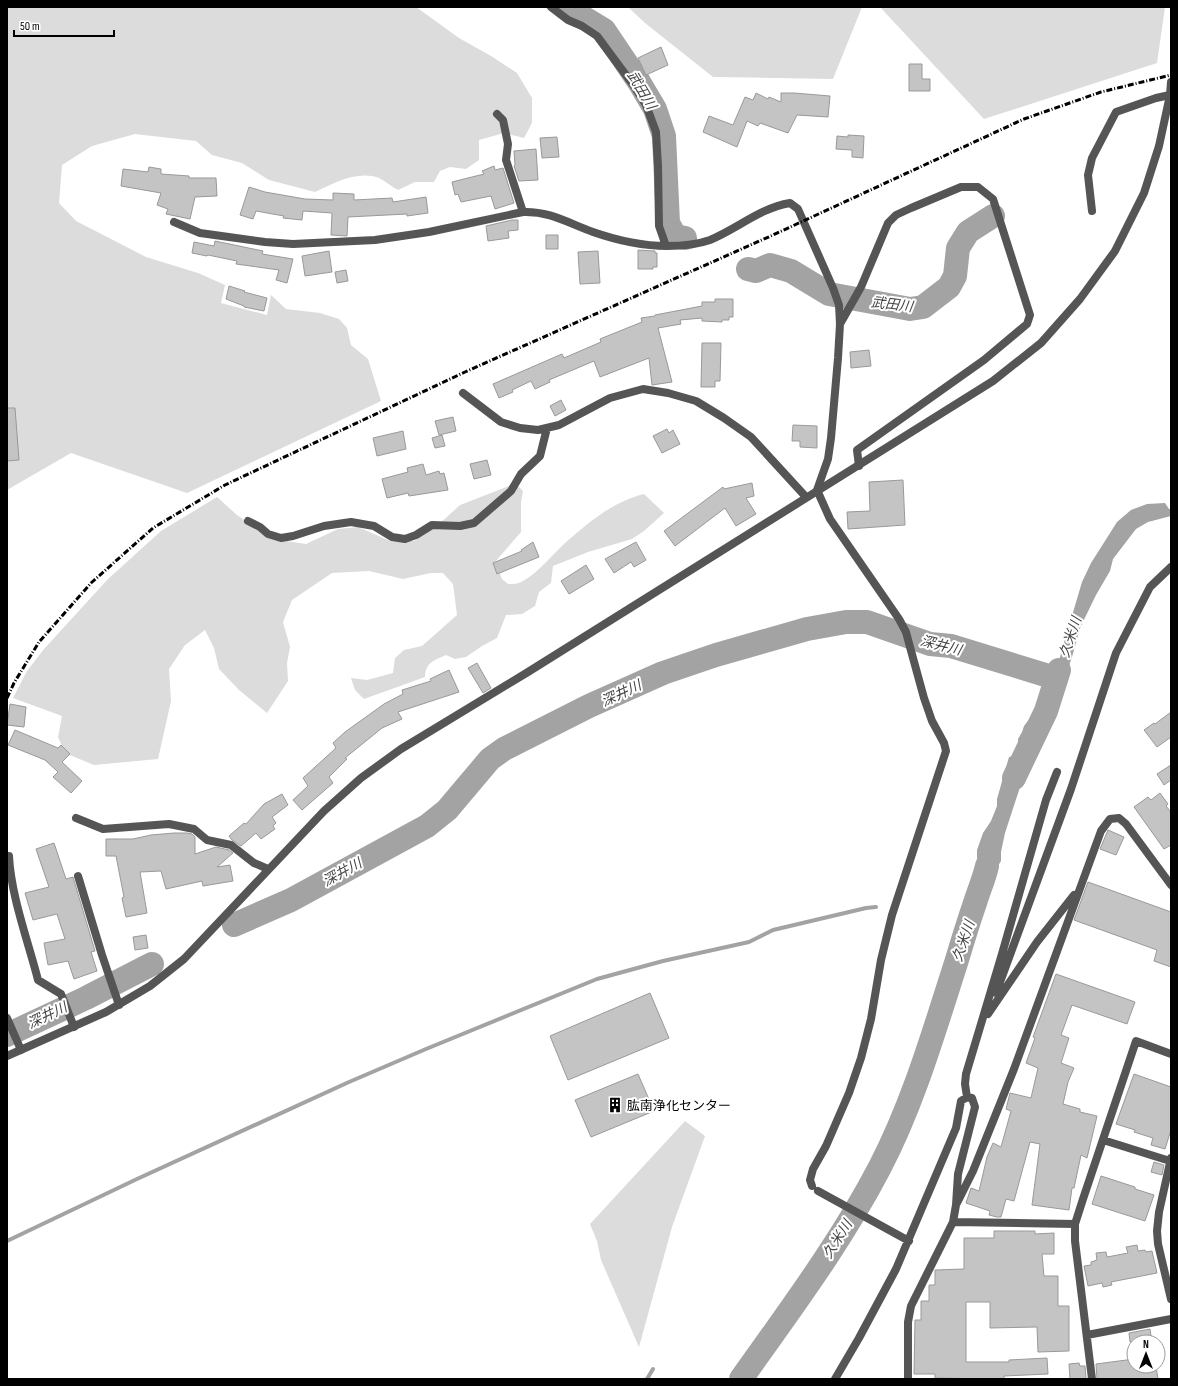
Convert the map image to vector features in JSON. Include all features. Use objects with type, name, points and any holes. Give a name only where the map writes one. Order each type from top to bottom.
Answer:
[{"type":"street","points":[[551,7],[568,20],[582,26],[597,36],[634,86],[646,105],[656,132],[659,226],[666,246]]},
{"type":"street","points":[[7,1056],[106,1012],[150,986],[184,959],[324,811],[361,778],[401,749],[534,668],[817,490],[859,466],[993,381],[1041,343],[1080,300],[1115,251],[1144,193],[1159,146],[1170,95],[1171,82]]},
{"type":"street","points":[[1092,211],[1088,175],[1092,158],[1116,112],[1156,98],[1170,95]]},
{"type":"street","points":[[497,114],[503,120],[508,144],[506,160],[523,212]]},
{"type":"street","points":[[840,324],[860,287],[888,223],[896,215],[961,187],[978,187],[993,199],[1030,315],[1027,324],[984,360],[857,450],[859,466]]},
{"type":"street","points":[[174,222],[200,233],[265,242],[293,244],[375,240],[429,232],[523,212],[536,211],[554,216],[592,232],[633,243],[688,246],[710,240],[777,205],[790,203],[798,210],[834,288],[839,305],[840,324],[832,438],[828,459],[817,490],[830,519],[899,619],[906,632],[924,698],[932,721],[944,743],[946,751],[892,915],[881,960],[861,1058],[846,1099],[826,1146],[813,1169],[810,1180],[815,1189],[908,1241]]},
{"type":"street","points":[[463,393],[501,422],[520,428],[538,430],[566,421],[610,398],[643,390],[668,393],[696,400],[750,437],[806,497]]},
{"type":"street","points":[[248,521],[260,527],[268,534],[281,538],[293,536],[324,526],[351,522],[374,526],[392,537],[404,539],[416,535],[432,525],[460,526],[474,523],[511,491],[521,474],[540,456],[547,428]]},
{"type":"street","points":[[966,1074],[1071,789],[1116,653],[1150,587],[1171,567]]},
{"type":"street","points":[[967,1097],[965,1084],[966,1074],[1046,800],[1057,772]]},
{"type":"street","points":[[76,818],[103,829],[169,824],[194,829],[207,840],[231,845],[254,863],[268,869]]},
{"type":"street","points":[[956,1205],[973,1171],[1014,1068],[1101,831],[1110,819],[1120,818],[1126,824],[1171,885]]},
{"type":"street","points":[[9,856],[10,872],[38,980],[61,994],[74,1027]]},
{"type":"street","points":[[78,876],[119,1005]]},
{"type":"street","points":[[988,1014],[1037,942],[1070,902],[1082,883]]},
{"type":"street","points":[[7,1018],[21,1050]]},
{"type":"street","points":[[1092,1379],[1075,1241],[1075,1224],[1136,1041],[1171,1054]]},
{"type":"street","points":[[908,1379],[908,1322],[912,1306],[953,1222],[956,1205],[958,1174],[975,1107],[972,1098],[967,1097]]},
{"type":"street","points":[[835,1379],[896,1269],[956,1128],[962,1101],[967,1097]]},
{"type":"street","points":[[1103,1140],[1171,1160],[1156,1231],[1171,1299]]},
{"type":"street","points":[[953,1222],[1075,1224]]},
{"type":"street","points":[[1087,1335],[1171,1319]]},
{"type":"shaded area","points":[[7,7],[416,7],[459,38],[517,73],[532,98],[532,123],[524,138],[504,133],[479,140],[479,160],[466,169],[450,167],[440,171],[434,182],[415,182],[398,190],[379,178],[363,176],[346,179],[315,192],[269,180],[242,163],[212,155],[196,141],[135,134],[92,146],[62,165],[59,203],[76,221],[146,257],[198,273],[225,285],[221,303],[267,315],[271,295],[286,309],[320,313],[339,319],[347,328],[351,345],[368,359],[381,401],[187,493],[71,453],[7,490]]},
{"type":"shaded area","points":[[628,7],[862,7],[833,79],[713,77],[645,23]]},
{"type":"shaded area","points":[[880,7],[1165,7],[1157,63],[984,119]]},
{"type":"shaded area","points":[[515,483],[523,491],[521,502],[521,532],[495,562],[502,579],[508,584],[520,583],[528,578],[582,528],[621,502],[644,494],[664,513],[644,531],[632,539],[588,552],[553,566],[551,583],[539,592],[535,606],[522,614],[506,615],[497,638],[466,657],[455,659],[446,655],[437,659],[427,668],[425,677],[364,699],[355,690],[351,678],[367,680],[393,673],[395,658],[404,650],[422,646],[457,615],[453,584],[443,573],[431,573],[403,579],[369,571],[332,573],[292,600],[283,622],[290,647],[287,663],[288,681],[267,713],[239,690],[219,669],[214,648],[205,630],[185,645],[169,669],[171,701],[158,759],[94,765],[65,753],[58,737],[62,716],[13,698],[27,671],[44,649],[108,579],[161,531],[217,497],[237,515],[273,539],[306,544],[338,529],[358,527],[390,541],[414,541],[437,526],[460,505]]},
{"type":"shaded area","points":[[685,1121],[705,1136],[672,1227],[639,1347],[601,1260],[597,1241],[590,1224]]},
{"type":"water","points":[[1165,503],[1169,509],[1171,509],[1171,516],[1148,522],[1136,529],[1113,559],[1110,571],[1096,595],[1080,628],[1067,671],[1038,720],[1026,735],[1025,742],[1032,764],[1029,772],[1025,772],[1005,833],[1001,852],[1001,861],[992,876],[981,902],[979,901],[974,889],[977,875],[977,850],[983,833],[991,821],[997,806],[997,799],[1009,757],[1013,756],[1018,746],[1018,739],[1024,726],[1042,702],[1047,689],[1019,674],[1024,662],[1055,667],[1059,661],[1082,582],[1091,563],[1117,522],[1131,510],[1147,504]]},
{"type":"building","points":[[661,47],[668,65],[646,75],[638,58]]},
{"type":"building","points":[[909,64],[922,64],[922,79],[930,79],[930,91],[909,91]]},
{"type":"building","points":[[756,93],[768,99],[769,97],[781,102],[781,93],[830,96],[828,117],[797,115],[788,133],[760,123],[758,126],[747,121],[737,147],[703,132],[709,116],[733,125],[745,97],[753,100]]},
{"type":"building","points":[[848,135],[864,136],[863,158],[852,157],[852,150],[836,149],[837,136],[848,137]]},
{"type":"building","points":[[557,137],[559,157],[542,158],[540,138]]},
{"type":"building","points":[[536,149],[538,180],[519,181],[514,166],[514,151]]},
{"type":"building","points":[[494,166],[495,170],[503,168],[514,203],[495,209],[491,196],[461,202],[458,194],[455,195],[452,182],[484,174],[482,171]]},
{"type":"building","points":[[149,167],[161,169],[161,174],[189,176],[189,178],[216,178],[217,196],[195,197],[190,219],[166,214],[168,209],[157,205],[161,193],[121,186],[123,169],[148,172]]},
{"type":"building","points":[[249,187],[265,192],[305,199],[333,200],[333,193],[354,194],[354,200],[392,198],[393,202],[426,197],[428,213],[407,216],[407,214],[348,217],[347,236],[331,235],[332,213],[303,211],[302,220],[283,218],[284,216],[256,211],[253,219],[240,215]]},
{"type":"building","points":[[518,220],[518,230],[508,231],[509,238],[488,241],[486,226]]},
{"type":"building","points":[[546,235],[558,235],[558,249],[546,249]]},
{"type":"building","points":[[215,241],[263,251],[262,254],[293,259],[287,283],[276,280],[279,270],[236,264],[237,261],[192,253],[194,242],[214,246]]},
{"type":"building","points":[[638,250],[655,251],[655,253],[657,253],[657,267],[653,267],[653,269],[638,269]]},
{"type":"building","points":[[329,251],[332,272],[305,276],[302,256]]},
{"type":"building","points":[[598,251],[600,283],[580,284],[578,252]]},
{"type":"building","points":[[346,270],[348,281],[337,283],[335,272]]},
{"type":"building","points":[[229,286],[245,291],[244,292],[267,298],[264,311],[244,307],[226,299]]},
{"type":"building","points":[[715,299],[733,299],[733,317],[729,317],[729,320],[722,320],[722,322],[702,321],[702,318],[680,320],[681,324],[658,328],[672,382],[652,385],[649,358],[600,377],[594,361],[549,380],[550,382],[535,389],[531,381],[512,390],[513,392],[499,398],[493,384],[562,354],[564,358],[601,342],[600,339],[642,322],[641,318],[702,306],[702,302],[715,302]]},
{"type":"building","points":[[702,343],[721,343],[720,381],[715,381],[715,387],[701,387]]},
{"type":"building","points":[[869,350],[871,366],[851,368],[850,352]]},
{"type":"building","points":[[561,400],[566,410],[555,416],[550,406]]},
{"type":"building","points":[[7,408],[15,408],[19,460],[7,461]]},
{"type":"building","points":[[453,417],[456,431],[439,435],[435,421]]},
{"type":"building","points":[[793,425],[817,426],[817,448],[800,447],[800,441],[792,441]]},
{"type":"building","points":[[667,429],[669,433],[673,430],[680,444],[662,453],[653,436]]},
{"type":"building","points":[[403,431],[406,449],[377,456],[373,438]]},
{"type":"building","points":[[442,435],[445,446],[435,448],[432,438]]},
{"type":"building","points":[[487,460],[491,475],[474,479],[470,464]]},
{"type":"building","points":[[423,464],[426,475],[439,471],[440,474],[444,473],[448,490],[409,496],[408,493],[387,498],[382,479],[408,472],[407,468]]},
{"type":"building","points":[[903,480],[905,525],[848,529],[847,512],[870,511],[869,482]]},
{"type":"building","points":[[752,483],[754,496],[746,498],[756,514],[736,526],[725,508],[675,546],[664,531],[723,487],[724,489]]},
{"type":"building","points":[[533,542],[539,557],[497,574],[493,563],[522,551],[521,550]]},
{"type":"building","points":[[636,542],[646,560],[634,567],[631,562],[614,573],[605,559]]},
{"type":"building","points":[[586,565],[594,579],[569,594],[561,581]]},
{"type":"building","points":[[477,663],[491,688],[483,693],[468,668]]},
{"type":"building","points":[[449,670],[459,692],[398,712],[402,719],[382,728],[345,758],[347,759],[329,777],[333,783],[302,810],[293,800],[308,786],[303,778],[336,748],[333,743],[345,732],[384,704],[403,694],[402,690],[431,681],[430,679]]},
{"type":"building","points":[[10,704],[26,707],[24,727],[7,725]]},
{"type":"building","points":[[1171,712],[1171,737],[1157,747],[1144,730]]},
{"type":"building","points":[[15,730],[58,748],[61,745],[70,754],[62,762],[82,781],[71,793],[53,777],[58,772],[45,760],[8,745]]},
{"type":"building","points":[[1171,765],[1171,780],[1164,785],[1157,774]]},
{"type":"building","points":[[1160,793],[1168,804],[1166,806],[1171,812],[1171,845],[1164,849],[1134,807],[1148,797],[1151,800]]},
{"type":"building","points":[[282,794],[288,805],[272,817],[276,823],[273,826],[275,829],[261,839],[256,833],[241,846],[232,840],[229,836],[244,823],[246,824],[264,804]]},
{"type":"building","points":[[1108,830],[1124,837],[1116,855],[1100,849]]},
{"type":"building","points":[[187,833],[192,834],[195,837],[195,854],[216,847],[229,850],[233,853],[217,867],[230,865],[233,881],[203,886],[202,881],[166,889],[161,871],[140,872],[147,913],[126,917],[122,898],[124,897],[116,856],[106,856],[106,839],[133,839],[151,835]]},
{"type":"building","points":[[54,843],[66,879],[73,877],[95,951],[91,952],[97,971],[74,979],[68,961],[48,965],[44,943],[65,939],[57,914],[33,920],[25,893],[49,887],[36,849]]},
{"type":"building","points":[[1088,882],[1171,912],[1171,967],[1154,961],[1157,950],[1074,920]]},
{"type":"building","points":[[146,935],[148,948],[135,950],[133,937]]},
{"type":"building","points":[[1056,974],[1135,1002],[1127,1024],[1072,1005],[1061,1035],[1069,1038],[1061,1063],[1074,1068],[1068,1082],[1063,1104],[1080,1109],[1080,1112],[1097,1116],[1087,1158],[1081,1155],[1074,1188],[1072,1188],[1069,1210],[1032,1205],[1040,1144],[1030,1142],[1014,1201],[1006,1199],[1001,1217],[989,1215],[990,1211],[966,1203],[971,1188],[979,1191],[987,1157],[993,1143],[1001,1147],[1011,1111],[1006,1109],[1010,1093],[1031,1098],[1038,1068],[1026,1063],[1035,1038],[1033,1037]]},
{"type":"building","points":[[650,993],[669,1038],[568,1080],[550,1036]]},
{"type":"building","name":"肱南浄化センター","points":[[638,1074],[654,1111],[591,1137],[575,1100]]},
{"type":"building","points":[[1134,1074],[1171,1087],[1171,1130],[1165,1149],[1151,1145],[1153,1138],[1116,1124]]},
{"type":"building","points":[[1154,1162],[1164,1165],[1162,1175],[1151,1172]]},
{"type":"building","points":[[1101,1176],[1154,1195],[1145,1221],[1092,1204]]},
{"type":"building","points":[[994,1231],[1035,1231],[1035,1234],[1054,1233],[1054,1254],[1042,1254],[1044,1276],[1058,1276],[1058,1306],[1069,1306],[1069,1351],[1038,1352],[1037,1327],[990,1328],[990,1302],[966,1302],[966,1362],[1009,1362],[1009,1360],[1047,1358],[1048,1374],[1004,1376],[1004,1379],[983,1379],[935,1378],[935,1374],[914,1374],[915,1320],[921,1320],[921,1301],[929,1301],[929,1285],[935,1285],[935,1270],[964,1269],[964,1238],[994,1238]]},
{"type":"building","points":[[1137,1245],[1138,1251],[1152,1251],[1157,1273],[1111,1282],[1112,1285],[1103,1287],[1102,1283],[1088,1286],[1084,1266],[1091,1265],[1091,1262],[1097,1260],[1096,1253],[1106,1252],[1107,1257],[1128,1253],[1126,1247]]},
{"type":"building","points":[[1150,1329],[1151,1334],[1129,1334]]},
{"type":"building","points":[[1126,1360],[1126,1374],[1157,1374],[1158,1379],[1097,1379],[1096,1364]]},
{"type":"building","points":[[1079,1363],[1080,1366],[1085,1366],[1086,1379],[1070,1379],[1069,1364]]},
{"type":"waterway","name":"武田川","points":[[566,7],[604,30],[639,82],[655,109],[664,136],[668,223],[675,236],[685,238]]},
{"type":"waterway","name":"武田川","points":[[748,269],[756,271],[770,265],[791,271],[829,294],[910,309],[923,307],[949,287],[955,276],[958,248],[968,232],[993,216]]},
{"type":"waterway","name":"深井川","points":[[234,925],[291,900],[427,826],[447,810],[490,759],[504,749],[589,706],[663,673],[716,655],[807,629],[846,622],[867,622],[930,644],[951,646],[1052,677]]},
{"type":"waterway","name":"久米川","points":[[1014,778],[1046,711],[1059,670]]},
{"type":"waterway","name":"久米川","points":[[741,1379],[832,1249],[865,1195],[892,1143],[922,1067],[987,866]]},
{"type":"waterway","points":[[7,1241],[137,1179],[349,1082],[597,979],[663,961],[749,942],[773,930],[866,908],[876,907]]},
{"type":"waterway","name":"深井川","points":[[7,1035],[86,998],[152,964]]},
{"type":"waterway","points":[[647,1379],[653,1369]]},
{"type":"railway","points":[[7,698],[14,683],[39,642],[91,583],[153,528],[225,485],[465,372],[773,235],[1024,119],[1101,92],[1171,75]]},
{"type":"place","name":"肱南浄化センター","points":[[615,1105]]}]
